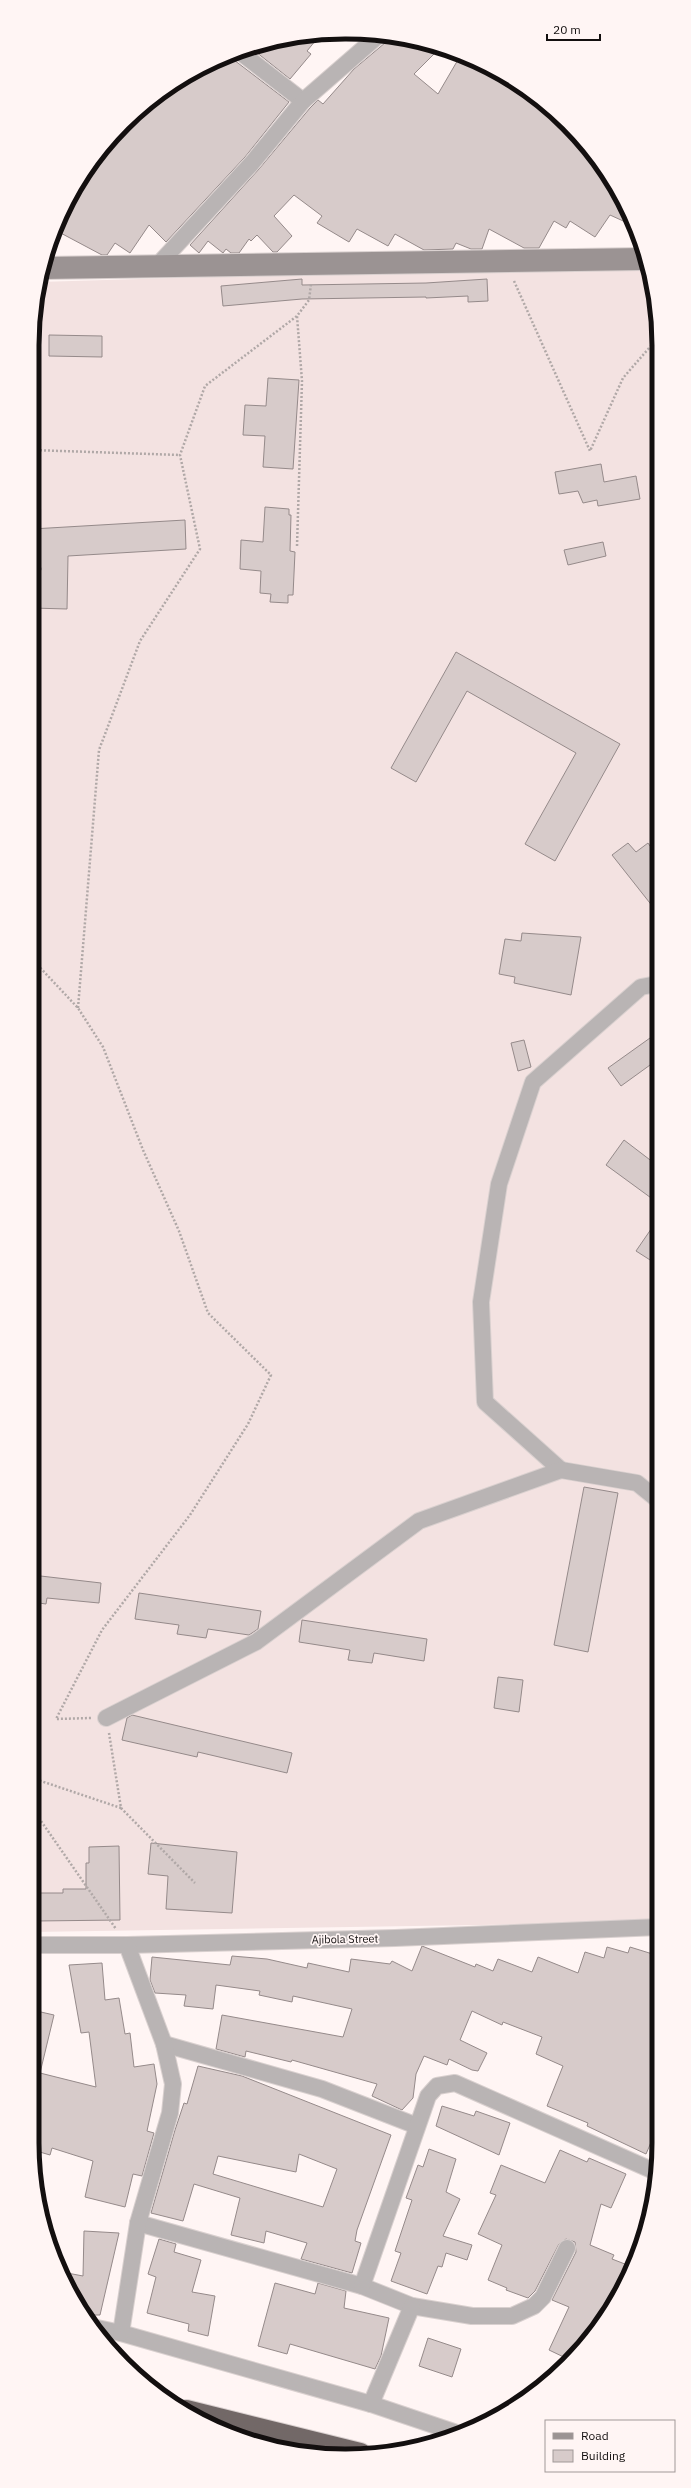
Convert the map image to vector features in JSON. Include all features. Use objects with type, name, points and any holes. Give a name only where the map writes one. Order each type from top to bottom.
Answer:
[{"type":"highway","points":[[210,2417],[338,2449]]},
{"type":"street","points":[[156,267],[252,163],[303,101],[372,41]]},
{"type":"street","points":[[245,56],[303,101]]},
{"type":"street","points":[[49,268],[640,259]]},
{"type":"street","points":[[561,1470],[485,1402],[481,1302],[499,1184],[533,1082],[641,987],[652,985]]},
{"type":"street","points":[[106,1718],[256,1642],[419,1521],[561,1470],[637,1484],[652,1495]]},
{"type":"street","name":"Ajibola Street","points":[[39,1945],[127,1945],[394,1938],[652,1927]]},
{"type":"street","points":[[121,2333],[138,2223],[170,2113],[173,2084],[164,2044],[127,1945]]},
{"type":"street","points":[[164,2044],[322,2089],[417,2126]]},
{"type":"street","points":[[362,2286],[428,2096],[437,2086],[455,2083],[650,2169]]},
{"type":"street","points":[[138,2223],[362,2286],[412,2306],[472,2316],[512,2316],[534,2306],[543,2297],[567,2248]]},
{"type":"street","points":[[371,2404],[412,2306]]},
{"type":"street","points":[[102,2329],[121,2333],[371,2404],[450,2431]]},
{"type":"path","points":[[506,262],[590,451],[623,378],[652,345]]},
{"type":"path","points":[[78,1008],[99,750],[140,641],[200,549],[180,455],[204,386],[297,316],[309,300],[312,265]]},
{"type":"path","points":[[297,316],[302,381],[297,546]]},
{"type":"path","points":[[39,450],[180,455]]},
{"type":"path","points":[[39,569],[43,569]]},
{"type":"path","points":[[39,966],[78,1008],[103,1047],[143,1150],[179,1231],[208,1313],[271,1375],[248,1424],[190,1515],[102,1630],[56,1719],[106,1718],[121,1808]]},
{"type":"path","points":[[39,1780],[121,1808],[195,1883]]},
{"type":"path","points":[[39,1818],[127,1945]]},
{"type":"shaded area","points":[[641,264],[649,305],[652,346],[652,1922],[39,1932],[39,346],[42,305],[46,282]]},
{"type":"building","points":[[315,41],[307,51],[311,54],[290,79],[256,52],[286,45]]},
{"type":"building","points":[[386,42],[436,52],[414,74],[438,94],[458,60],[499,80],[532,102],[548,115],[576,143],[589,159],[611,192],[626,222],[610,215],[595,237],[570,221],[566,228],[554,221],[539,248],[524,248],[489,229],[482,249],[471,249],[456,243],[453,249],[424,250],[395,234],[388,246],[357,229],[349,242],[317,223],[322,216],[294,195],[274,216],[292,236],[277,252],[273,252],[257,235],[251,241],[249,239],[239,253],[231,253],[226,249],[223,253],[208,241],[199,253],[190,245],[259,169],[310,108],[318,100],[323,104],[354,69]]},
{"type":"building","points":[[234,60],[289,102],[245,157],[166,242],[149,225],[130,253],[115,243],[107,255],[102,255],[60,233],[80,192],[102,159],[115,143],[143,115],[159,102],[192,80]]},
{"type":"building","points":[[302,279],[302,285],[426,283],[487,279],[488,301],[468,302],[468,296],[426,298],[302,299],[223,306],[221,286]]},
{"type":"building","points":[[49,335],[102,336],[102,357],[49,356]]},
{"type":"building","points":[[268,378],[299,380],[293,469],[263,467],[265,436],[243,435],[245,405],[266,406]]},
{"type":"building","points":[[601,464],[604,482],[636,476],[640,499],[598,506],[597,500],[583,503],[578,491],[559,494],[555,472]]},
{"type":"building","points":[[265,507],[289,509],[289,515],[291,515],[290,551],[295,552],[293,595],[288,595],[288,603],[270,602],[271,594],[260,593],[261,571],[240,569],[241,540],[263,542]]},
{"type":"building","points":[[185,520],[186,549],[68,556],[67,609],[39,608],[39,529]]},
{"type":"building","points":[[603,542],[606,556],[568,565],[564,550]]},
{"type":"building","points":[[456,652],[620,744],[555,861],[525,844],[576,753],[467,691],[416,782],[391,768]]},
{"type":"building","points":[[628,843],[636,852],[648,843],[652,849],[652,906],[612,855]]},
{"type":"building","points":[[522,933],[581,937],[571,995],[514,983],[515,977],[499,974],[505,939],[521,941]]},
{"type":"building","points":[[652,1037],[652,1064],[621,1086],[608,1068]]},
{"type":"building","points":[[524,1040],[531,1067],[518,1071],[511,1043]]},
{"type":"building","points":[[624,1140],[652,1161],[652,1199],[606,1165]]},
{"type":"building","points":[[652,1228],[652,1261],[636,1251]]},
{"type":"building","points":[[584,1487],[618,1493],[588,1652],[554,1645]]},
{"type":"building","points":[[39,1576],[101,1583],[99,1603],[47,1598],[46,1604],[39,1603]]},
{"type":"building","points":[[139,1593],[261,1611],[258,1629],[249,1635],[208,1629],[206,1638],[177,1634],[179,1625],[135,1619]]},
{"type":"building","points":[[302,1620],[427,1639],[424,1661],[374,1653],[372,1663],[348,1660],[350,1650],[299,1642]]},
{"type":"building","points":[[498,1677],[523,1680],[519,1712],[494,1708]]},
{"type":"building","points":[[132,1715],[292,1753],[287,1773],[198,1752],[197,1757],[122,1740],[127,1718]]},
{"type":"building","points":[[151,1843],[237,1852],[232,1913],[166,1909],[168,1876],[148,1874]]},
{"type":"building","points":[[119,1846],[120,1920],[39,1921],[39,1893],[63,1893],[63,1889],[86,1889],[86,1863],[89,1863],[89,1847]]},
{"type":"building","points":[[422,1946],[475,1967],[476,1964],[493,1971],[498,1959],[532,1972],[538,1957],[578,1973],[585,1952],[604,1958],[607,1947],[628,1953],[630,1947],[652,1954],[652,2140],[646,2154],[587,2126],[588,2123],[547,2106],[563,2066],[536,2054],[542,2037],[503,2022],[502,2025],[472,2011],[460,2040],[487,2053],[478,2071],[472,2070],[449,2059],[447,2065],[424,2056],[416,2074],[413,2098],[402,2110],[372,2096],[377,2084],[292,2060],[291,2062],[246,2051],[245,2057],[216,2049],[222,2015],[343,2037],[352,2009],[293,1996],[292,2002],[259,1995],[260,1991],[216,1985],[213,2009],[184,2006],[186,1995],[155,1993],[150,1980],[152,1957],[230,1965],[232,1956],[267,1959],[307,1968],[308,1963],[349,1972],[351,1959],[390,1964],[392,1961],[412,1971]]},
{"type":"building","points":[[102,1963],[105,2000],[119,1998],[125,2034],[130,2033],[134,2067],[154,2064],[157,2084],[147,2131],[154,2133],[142,2176],[133,2174],[125,2207],[85,2197],[93,2161],[52,2148],[50,2155],[39,2152],[39,2012],[54,2015],[40,2073],[96,2087],[89,2032],[81,2033],[69,1965]]},
{"type":"building","points":[[198,2066],[242,2076],[391,2135],[357,2230],[355,2241],[361,2243],[352,2273],[301,2259],[307,2243],[266,2231],[264,2243],[231,2235],[240,2198],[194,2184],[183,2221],[151,2213],[175,2130],[184,2103],[187,2104]],"holes":[[[299,2154],[337,2169],[323,2207],[213,2174],[218,2156],[296,2172]]]},
{"type":"building","points":[[442,2106],[474,2116],[476,2111],[510,2123],[499,2155],[436,2126]]},
{"type":"building","points":[[429,2149],[456,2159],[446,2192],[460,2199],[443,2236],[472,2245],[467,2260],[446,2253],[442,2267],[438,2266],[427,2294],[391,2281],[401,2253],[395,2251],[412,2200],[406,2198],[418,2165],[423,2167]]},
{"type":"building","points":[[560,2150],[587,2162],[589,2158],[626,2174],[611,2208],[601,2204],[590,2245],[614,2255],[612,2259],[627,2265],[611,2296],[600,2313],[576,2345],[564,2357],[549,2350],[569,2307],[552,2300],[576,2252],[575,2242],[566,2239],[559,2244],[535,2291],[528,2298],[506,2290],[507,2288],[488,2280],[502,2245],[478,2234],[496,2195],[490,2193],[501,2165],[545,2183]]},
{"type":"building","points":[[84,2231],[119,2233],[100,2315],[92,2315],[80,2296],[69,2273],[83,2276]]},
{"type":"building","points":[[159,2239],[176,2244],[174,2252],[201,2260],[192,2292],[215,2296],[208,2336],[188,2331],[189,2324],[147,2313],[156,2277],[148,2274]]},
{"type":"building","points":[[275,2283],[315,2294],[318,2283],[346,2291],[344,2308],[389,2318],[381,2356],[375,2369],[290,2344],[287,2354],[258,2346]]},
{"type":"building","points":[[428,2338],[461,2349],[452,2377],[419,2366]]}]
